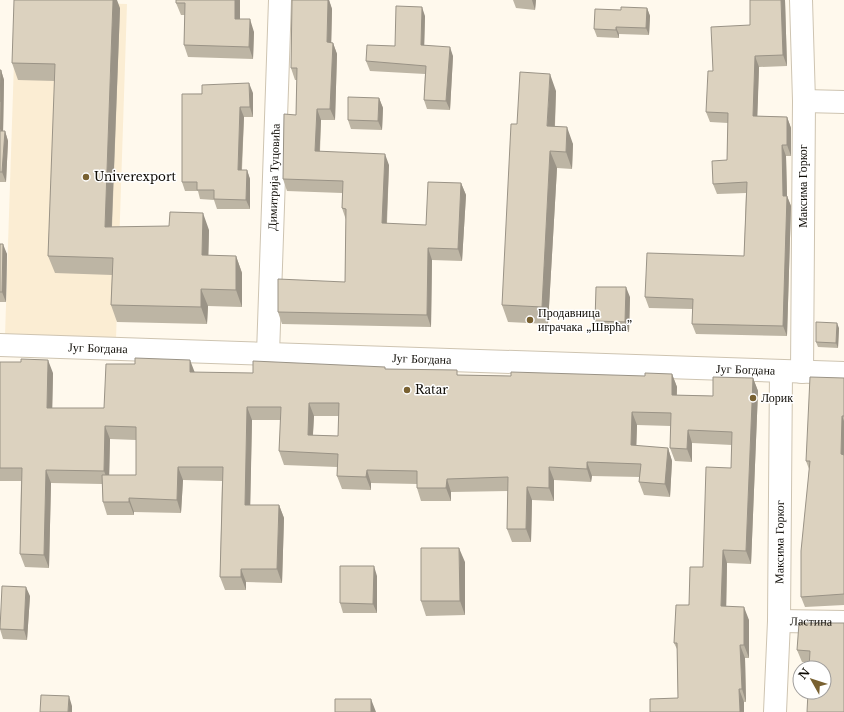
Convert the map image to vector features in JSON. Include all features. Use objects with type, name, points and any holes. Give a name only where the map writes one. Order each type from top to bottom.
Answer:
[{"type":"street","name":"Димитрија Туцовића","points":[[268,354],[280,0]]},
{"type":"street","name":"Максима Горког","points":[[775,712],[804,101],[801,0]]},
{"type":"street","points":[[804,101],[844,102]]},
{"type":"street","name":"Југ Богдана","points":[[0,345],[844,373]]},
{"type":"street","name":"Ластина","points":[[779,621],[844,622]]},
{"type":"shaded area","points":[[16,1],[127,4],[116,339],[5,336]]},
{"type":"building","points":[[14,0],[113,0],[105,227],[169,226],[170,212],[203,213],[202,255],[236,256],[236,290],[201,289],[201,307],[111,305],[113,258],[48,256],[55,64],[12,63]]},
{"type":"building","points":[[176,0],[235,0],[235,19],[250,19],[249,47],[184,45],[185,3],[176,3]]},
{"type":"building","points":[[292,0],[328,0],[327,42],[333,43],[330,109],[317,109],[315,151],[385,154],[382,223],[426,225],[428,182],[461,183],[458,249],[428,248],[427,315],[278,312],[278,279],[345,282],[346,209],[342,208],[343,181],[283,179],[284,114],[296,115],[297,68],[291,68]]},
{"type":"building","points":[[750,0],[781,0],[783,55],[755,56],[753,116],[787,117],[787,145],[782,145],[783,196],[787,196],[783,326],[692,324],[693,299],[645,297],[647,253],[744,256],[747,182],[713,184],[712,161],[727,160],[728,113],[706,112],[708,71],[713,71],[711,27],[750,25]]},
{"type":"building","points":[[396,6],[422,7],[421,45],[450,47],[446,101],[424,100],[426,66],[366,61],[367,45],[395,46]]},
{"type":"building","points":[[621,7],[647,8],[646,28],[616,27],[616,30],[594,29],[595,9],[621,10]]},
{"type":"building","points":[[0,70],[1,70],[0,102]]},
{"type":"building","points":[[520,72],[550,74],[547,126],[567,127],[566,152],[550,151],[542,307],[502,305],[511,124],[517,124]]},
{"type":"building","points":[[249,83],[250,107],[240,107],[238,170],[247,170],[246,200],[214,199],[214,190],[197,190],[197,182],[182,182],[182,94],[202,94],[202,85]]},
{"type":"building","points":[[348,97],[379,98],[378,121],[348,120]]},
{"type":"building","points":[[0,131],[5,131],[2,172],[0,172]]},
{"type":"building","points":[[0,244],[3,244],[2,292],[0,292]]},
{"type":"building","points":[[596,287],[626,287],[625,322],[595,321]]},
{"type":"building","points":[[816,322],[837,323],[836,343],[816,342]]},
{"type":"building","points":[[135,358],[190,360],[190,372],[253,373],[253,361],[385,367],[385,369],[457,370],[457,375],[511,376],[511,372],[645,376],[645,373],[672,374],[672,395],[713,396],[713,377],[753,378],[746,551],[723,550],[721,606],[744,607],[744,645],[740,645],[742,689],[739,689],[740,712],[650,712],[650,699],[678,698],[677,643],[674,643],[676,605],[689,605],[690,567],[703,567],[706,467],[731,468],[732,432],[688,430],[687,449],[670,448],[671,413],[632,412],[631,445],[668,448],[665,484],[639,482],[641,464],[587,462],[587,469],[549,467],[549,488],[527,487],[526,529],[507,529],[508,477],[447,479],[446,488],[417,488],[417,471],[367,470],[366,477],[337,476],[338,454],[279,451],[281,407],[247,407],[245,505],[279,505],[277,569],[241,569],[241,577],[220,577],[223,467],[178,467],[177,500],[129,498],[129,502],[103,502],[102,475],[136,475],[136,427],[105,426],[104,471],[46,470],[44,555],[20,554],[22,468],[0,468],[0,362],[21,362],[21,359],[48,360],[47,408],[104,408],[106,364],[135,364]],"holes":[[[309,403],[339,403],[338,436],[308,435]]]},
{"type":"building","points":[[810,377],[844,378],[844,416],[842,416],[841,454],[844,455],[844,594],[801,597],[801,551],[810,461],[806,461]]},
{"type":"building","points":[[421,548],[459,548],[460,601],[421,601]]},
{"type":"building","points":[[340,566],[374,566],[373,604],[340,603]]},
{"type":"building","points":[[2,586],[26,587],[24,630],[0,629]]},
{"type":"building","points":[[799,623],[844,623],[844,712],[807,712],[808,700],[832,700],[832,660],[809,660],[810,651],[797,650]]},
{"type":"building","points":[[41,695],[69,696],[68,712],[40,712]]},
{"type":"building","points":[[335,699],[371,699],[371,712],[335,712]]},
{"type":"place","name":"Univerexport","points":[[86,177]]},
{"type":"place","name":"Продавница играчака „Шврћа”","points":[[530,320]]},
{"type":"place","name":"Ratar","points":[[407,390]]},
{"type":"place","name":"Лорик","points":[[753,398]]}]
